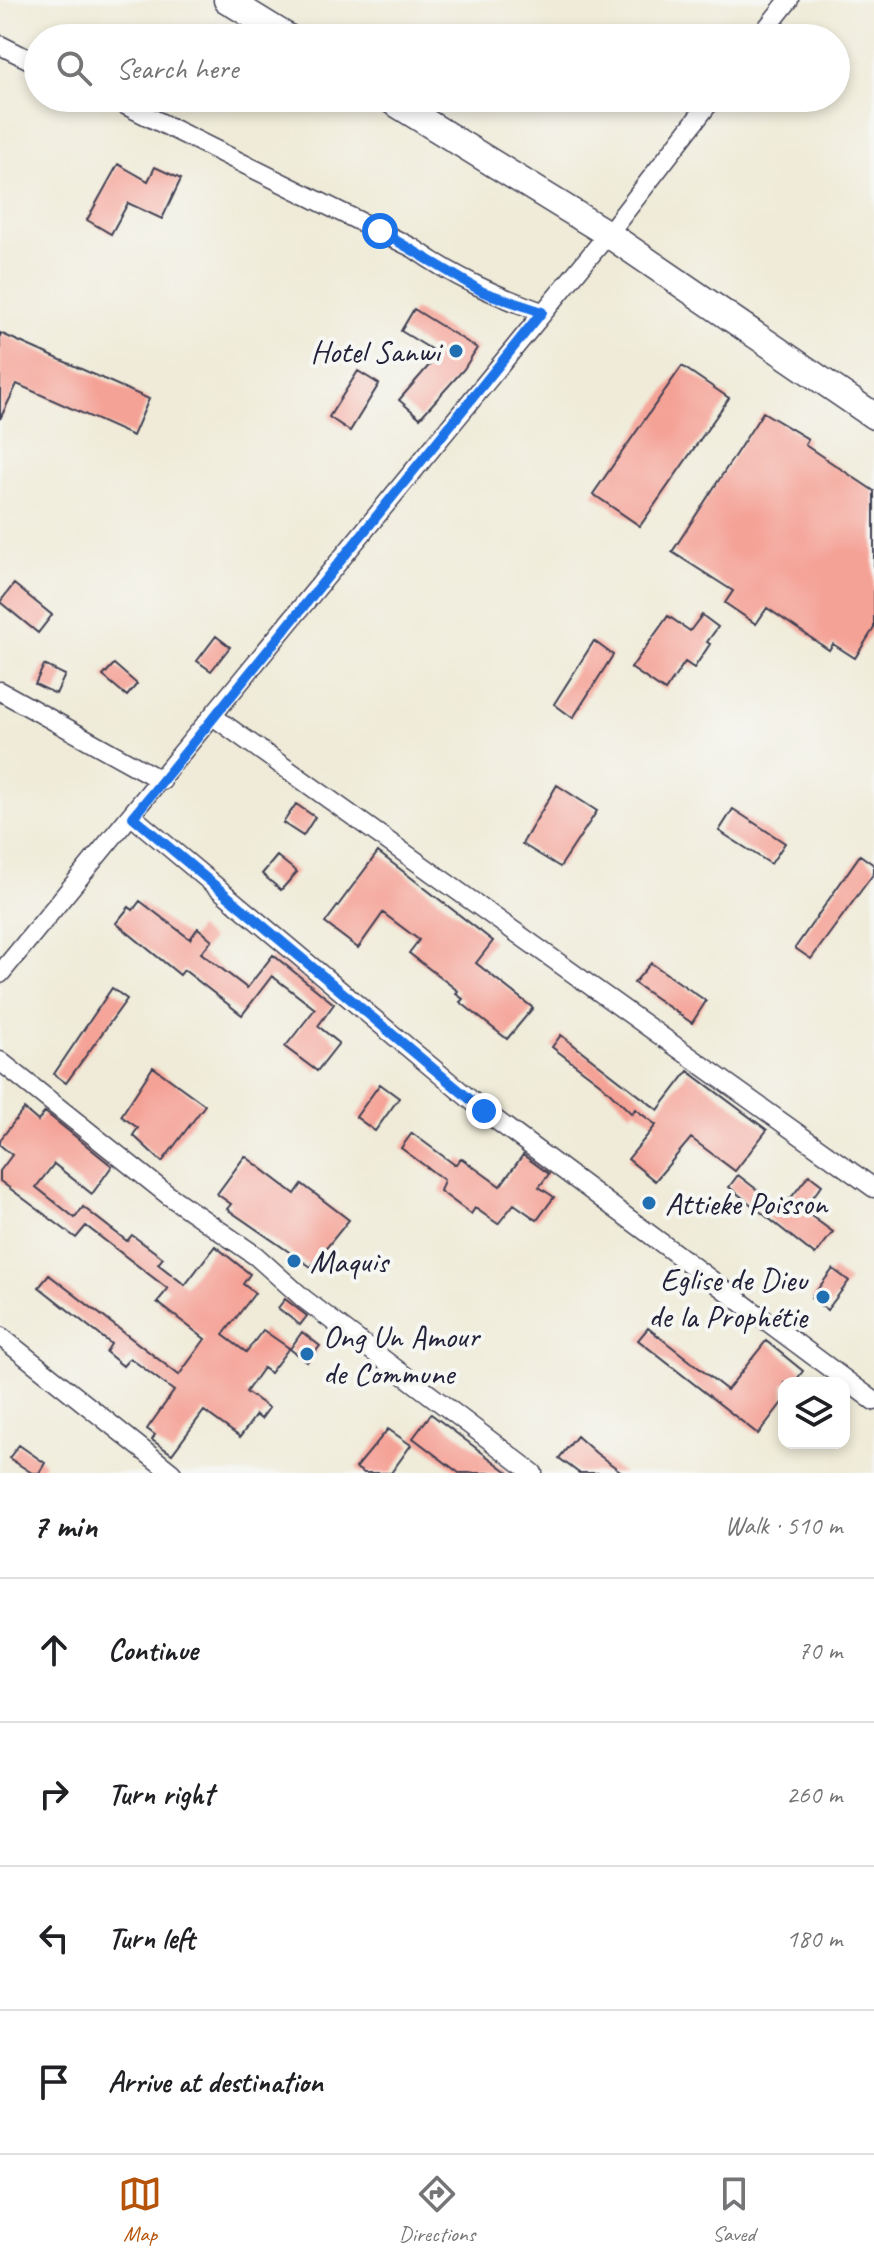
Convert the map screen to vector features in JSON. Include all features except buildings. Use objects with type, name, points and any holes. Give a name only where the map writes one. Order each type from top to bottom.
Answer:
[{"type":"street","points":[[227,0],[266,24]]},
{"type":"street","points":[[770,24],[789,0]]},
{"type":"street","points":[[0,45],[24,57]]},
{"type":"street","points":[[139,112],[402,242],[483,292],[542,312]]},
{"type":"street","points":[[410,112],[608,234],[874,416]]},
{"type":"street","points":[[0,974],[133,817],[608,234],[702,112]]},
{"type":"street","points":[[0,691],[162,781]]},
{"type":"street","points":[[214,717],[874,1188]]},
{"type":"street","points":[[133,817],[484,1111],[874,1401]]},
{"type":"street","points":[[0,1061],[168,1195],[256,1256],[304,1299],[533,1473]]},
{"type":"street","points":[[0,1336],[172,1473]]},
{"type":"place","name":"Hotel Sanwi","points":[[456,351]]},
{"type":"place","name":"Attieke Poisson","points":[[649,1203]]},
{"type":"place","name":"Maquis","points":[[294,1261]]},
{"type":"place","name":"Eglise de Dieu de la Prophétie","points":[[823,1297]]},
{"type":"place","name":"Ong Un Amour de Commune","points":[[307,1354]]},
{"type":"route","points":[[380,231],[483,292],[542,312],[133,817],[484,1111]]}]
